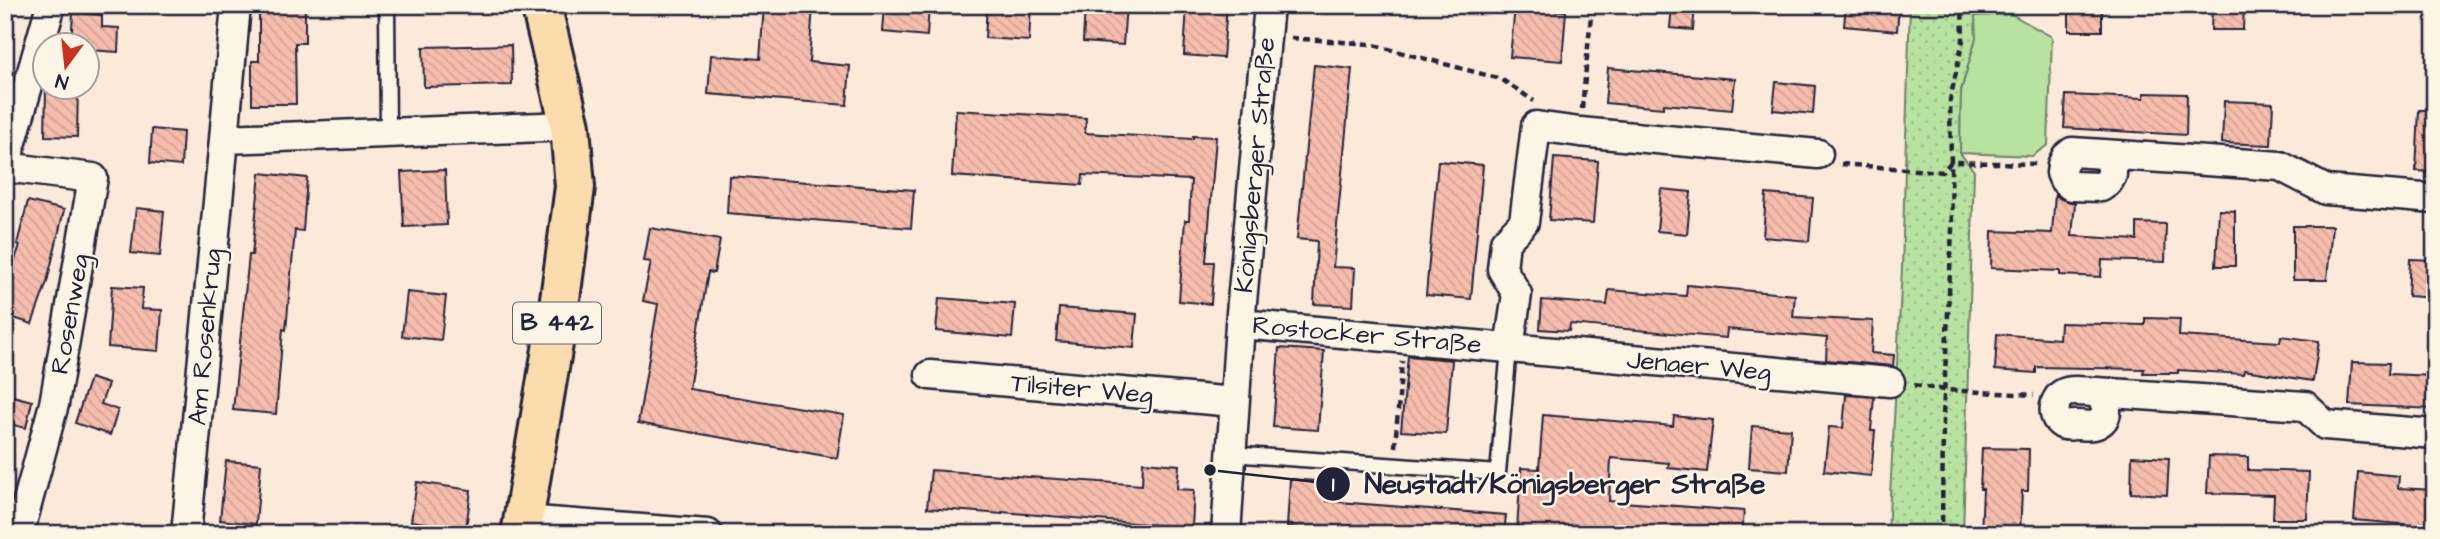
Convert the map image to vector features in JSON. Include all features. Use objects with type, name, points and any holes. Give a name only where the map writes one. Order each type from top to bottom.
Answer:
[{"type":"main road","name":"B 442","points":[[522,527],[558,314],[575,187],[570,126],[541,5]]},
{"type":"street","points":[[5,166],[51,5]]},
{"type":"street","name":"Am Rosenkrug","points":[[186,534],[236,5]]},
{"type":"street","name":"Königsberger Straße","points":[[1226,534],[1240,324],[1269,5]]},
{"type":"street","points":[[223,139],[570,126]]},
{"type":"street","name":"Rostocker Straße","points":[[1240,324],[1508,348],[1517,294],[1502,269],[1505,242],[1524,222],[1536,126],[1580,132]]},
{"type":"street","points":[[1580,132],[1818,154]]},
{"type":"street","points":[[2062,164],[2072,152],[2280,166],[2326,190],[2435,199]]},
{"type":"street","name":"Rosenweg","points":[[5,166],[93,178],[54,404],[19,534]]},
{"type":"street","name":"Jenaer Weg","points":[[1508,348],[1890,382]]},
{"type":"street","name":"Tilsiter Weg","points":[[930,375],[1234,402]]},
{"type":"street","points":[[2059,396],[2066,391],[2096,392],[2305,406],[2325,425],[2435,434]]},
{"type":"street","points":[[522,527],[708,534]]},
{"type":"lane","points":[[387,5],[388,133]]},
{"type":"lane","points":[[1230,454],[1498,472],[1508,348]]},
{"type":"path","points":[[1580,132],[1592,5]]},
{"type":"path","points":[[1942,534],[1943,416],[1952,230],[1950,100],[1963,40],[1962,5]]},
{"type":"path","points":[[1267,36],[1370,44],[1501,79],[1535,102]]},
{"type":"path","points":[[1818,154],[1836,164],[1942,172],[1951,162],[2062,164]]},
{"type":"path","points":[[1394,465],[1403,339]]},
{"type":"path","points":[[1932,388],[2059,396]]},
{"type":"green space","points":[[1910,5],[1975,5],[1976,38],[1961,91],[1960,153],[1974,171],[1963,534],[1888,534],[1902,268]]},
{"type":"green space","points":[[2011,14],[2052,37],[2048,145],[2032,156],[1960,153],[1961,91],[1976,38],[1975,16]]},
{"type":"building","points":[[259,5],[299,5],[299,8],[305,8],[305,43],[295,43],[296,104],[252,104],[252,61],[259,61]]},
{"type":"building","points":[[764,5],[813,5],[809,62],[850,66],[847,105],[708,94],[711,55],[760,59]]},
{"type":"building","points":[[885,5],[929,5],[927,36],[883,32]]},
{"type":"building","points":[[987,5],[1031,5],[1029,41],[985,38]]},
{"type":"building","points":[[1085,5],[1126,5],[1123,45],[1083,42]]},
{"type":"building","points":[[1187,5],[1227,5],[1223,58],[1184,55]]},
{"type":"building","points":[[1672,5],[1695,5],[1693,30],[1670,28]]},
{"type":"building","points":[[1846,5],[1899,5],[1897,31],[1844,26]]},
{"type":"building","points":[[2069,5],[2102,5],[2102,31],[2069,31]]},
{"type":"building","points":[[2212,5],[2244,5],[2243,30],[2211,30]]},
{"type":"building","points":[[1515,7],[1566,11],[1562,61],[1510,57]]},
{"type":"building","points":[[73,13],[102,15],[102,27],[119,28],[118,52],[102,51],[102,32],[72,32]]},
{"type":"building","points":[[511,45],[512,85],[424,87],[423,47]]},
{"type":"building","points":[[1314,65],[1352,69],[1333,267],[1355,268],[1353,306],[1314,304],[1317,241],[1297,239]]},
{"type":"building","points":[[1608,68],[1735,79],[1732,110],[1664,104],[1663,108],[1605,103]]},
{"type":"building","points":[[1776,82],[1815,86],[1813,114],[1773,110]]},
{"type":"building","points":[[2144,93],[2187,94],[2186,135],[2064,128],[2066,95],[2144,98]]},
{"type":"building","points":[[2224,101],[2273,103],[2271,145],[2222,143]]},
{"type":"building","points":[[46,102],[78,102],[77,137],[45,136]]},
{"type":"building","points":[[956,110],[1086,118],[1085,133],[1193,139],[1193,136],[1216,137],[1206,262],[1214,262],[1211,304],[1179,301],[1191,180],[1083,175],[1082,185],[952,176]]},
{"type":"building","points":[[2419,110],[2435,110],[2435,172],[2416,171]]},
{"type":"building","points":[[152,129],[183,132],[181,166],[150,163]]},
{"type":"building","points":[[1554,158],[1598,161],[1593,223],[1549,220]]},
{"type":"building","points":[[1438,161],[1483,165],[1471,299],[1426,295]]},
{"type":"building","points":[[445,170],[447,225],[404,227],[401,172]]},
{"type":"building","points":[[260,173],[307,178],[303,231],[295,230],[276,414],[233,410]]},
{"type":"building","points":[[729,176],[914,190],[911,228],[727,213]]},
{"type":"building","points":[[1661,189],[1691,192],[1687,234],[1657,231]]},
{"type":"building","points":[[1766,194],[1813,198],[1809,241],[1763,237]]},
{"type":"building","points":[[2055,194],[2075,203],[2072,236],[2137,240],[2137,223],[2166,224],[2165,262],[2102,260],[2101,277],[2060,275],[2060,271],[1991,268],[1992,231],[2052,233]]},
{"type":"building","points":[[28,201],[64,210],[47,282],[32,324],[5,315],[5,289],[20,245],[17,244]]},
{"type":"building","points":[[136,208],[164,211],[160,256],[131,253]]},
{"type":"building","points":[[2219,210],[2235,211],[2235,266],[2216,266]]},
{"type":"building","points":[[2293,226],[2332,226],[2327,280],[2293,280]]},
{"type":"building","points":[[650,228],[720,240],[714,273],[708,272],[689,389],[844,415],[837,458],[638,423],[658,304],[643,301],[651,262],[644,261]]},
{"type":"building","points":[[2410,259],[2435,260],[2435,298],[2408,296]]},
{"type":"building","points":[[1687,285],[1795,295],[1793,317],[1873,321],[1871,353],[1894,355],[1893,366],[1826,360],[1827,338],[1727,329],[1726,338],[1570,324],[1569,331],[1540,329],[1542,300],[1607,305],[1609,290],[1686,296]]},
{"type":"building","points":[[112,286],[143,288],[141,309],[162,310],[159,351],[108,347]]},
{"type":"building","points":[[407,292],[446,296],[441,340],[402,336]]},
{"type":"building","points":[[939,298],[1015,304],[1012,338],[936,331]]},
{"type":"building","points":[[1059,308],[1137,314],[1134,348],[1056,341]]},
{"type":"building","points":[[2145,318],[2180,319],[2179,336],[2280,342],[2281,336],[2319,341],[2313,381],[2244,370],[2243,374],[2178,370],[2178,373],[2143,373],[2144,369],[2036,367],[2036,373],[1995,370],[1997,334],[2059,339],[2060,323],[2145,325]]},
{"type":"building","points":[[1279,348],[1324,351],[1318,430],[1273,427]]},
{"type":"building","points":[[1408,356],[1452,360],[1446,434],[1401,431]]},
{"type":"building","points":[[2352,362],[2389,363],[2388,374],[2435,376],[2435,409],[2349,405]]},
{"type":"building","points":[[90,378],[108,384],[101,404],[118,410],[110,435],[75,423]]},
{"type":"building","points":[[5,394],[32,401],[26,428],[5,423]]},
{"type":"building","points":[[1846,395],[1874,397],[1871,431],[1875,431],[1871,476],[1824,471],[1829,427],[1843,428]]},
{"type":"building","points":[[1543,415],[1673,426],[1674,416],[1713,420],[1707,472],[1668,468],[1669,463],[1611,458],[1609,501],[1744,511],[1742,534],[1578,534],[1517,530],[1521,468],[1539,469]]},
{"type":"building","points":[[1752,426],[1791,429],[1788,471],[1749,468]]},
{"type":"building","points":[[1982,448],[2029,449],[2028,491],[2022,491],[2020,534],[1981,534]]},
{"type":"building","points":[[2132,456],[2169,458],[2167,495],[2131,493]]},
{"type":"building","points":[[2209,456],[2248,457],[2248,470],[2309,472],[2307,519],[2273,519],[2274,495],[2207,493]]},
{"type":"building","points":[[226,461],[261,464],[256,524],[220,520]]},
{"type":"building","points":[[1143,462],[1179,465],[1177,489],[1194,490],[1192,528],[927,508],[931,470],[1142,485]]},
{"type":"building","points":[[2358,472],[2399,476],[2398,488],[2435,490],[2435,527],[2354,520]]},
{"type":"building","points":[[1290,479],[1327,482],[1326,501],[1506,515],[1504,534],[1323,534],[1324,530],[1287,527]]},
{"type":"building","points":[[417,482],[471,490],[466,529],[411,521]]},
{"type":"place","name":"Neustadt/Königsberger Straße","points":[[1210,470]]}]
